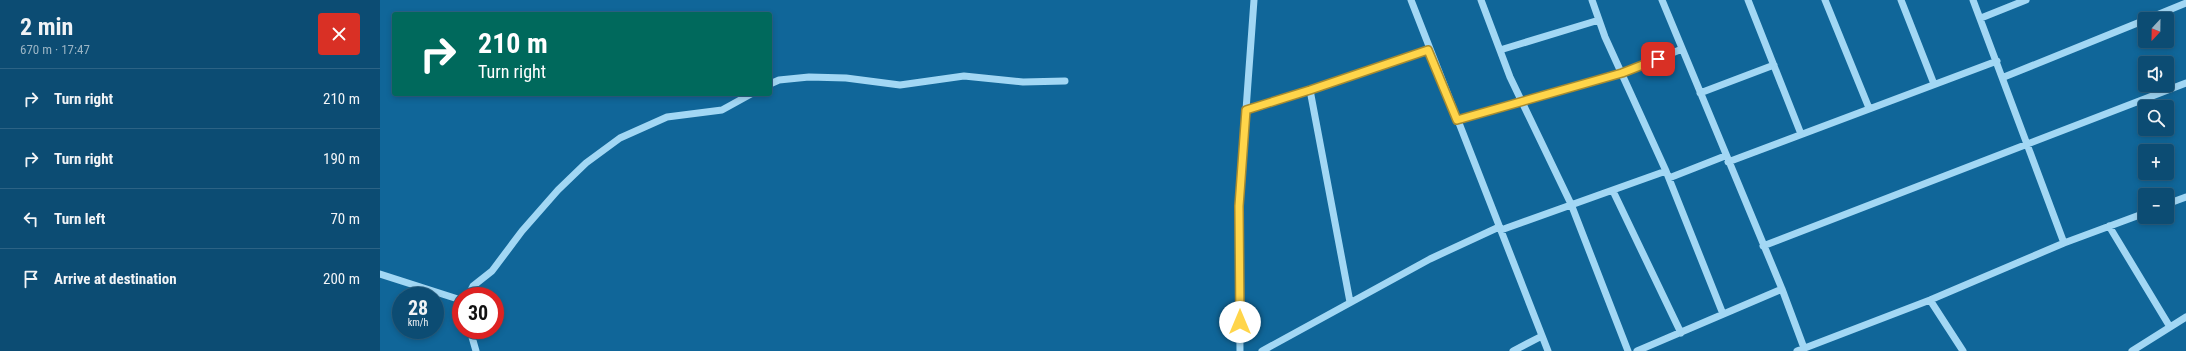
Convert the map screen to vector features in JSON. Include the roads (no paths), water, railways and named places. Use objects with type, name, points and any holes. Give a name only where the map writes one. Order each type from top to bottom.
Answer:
[{"type":"street","points":[[1240,351],[1239,206],[1254,0]]},
{"type":"street","points":[[1481,0],[1510,78],[1571,204],[1628,351]]},
{"type":"street","points":[[1592,0],[1599,20],[1667,174],[1723,314]]},
{"type":"street","points":[[1662,0],[1763,246],[1782,288],[1804,348]]},
{"type":"street","points":[[1748,0],[1801,134]]},
{"type":"street","points":[[1825,0],[1869,108]]},
{"type":"street","points":[[1901,0],[1934,84]]},
{"type":"street","points":[[1973,0],[2004,77],[2064,243]]},
{"type":"street","points":[[1981,18],[2026,0]]},
{"type":"street","points":[[1413,1],[1428,50],[1548,351]]},
{"type":"street","points":[[2164,12],[2186,3]]},
{"type":"street","points":[[1500,50],[1599,20]]},
{"type":"street","points":[[2004,77],[2138,22]]},
{"type":"street","points":[[1457,120],[1622,73],[1682,49]]},
{"type":"street","points":[[1246,110],[1428,50]]},
{"type":"street","points":[[1262,351],[1430,258],[1500,228],[1667,174],[1727,159],[1801,134],[1998,61]]},
{"type":"street","points":[[1700,93],[1774,65]]},
{"type":"street","points":[[772,83],[780,80],[809,77],[846,78],[900,85],[964,76],[1023,82],[1065,81]]},
{"type":"street","points":[[1763,246],[2028,146],[2186,83]]},
{"type":"street","points":[[1310,90],[1350,302]]},
{"type":"street","points":[[472,287],[492,271],[522,231],[558,190],[586,163],[620,138],[667,117],[722,110],[748,96]]},
{"type":"street","points":[[1613,191],[1680,333]]},
{"type":"street","points":[[2174,201],[2186,197]]},
{"type":"street","points":[[1797,351],[1930,300],[2064,243],[2138,216]]},
{"type":"street","points":[[2109,226],[2170,327]]},
{"type":"street","points":[[380,274],[452,297]]},
{"type":"street","points":[[1637,351],[1782,288]]},
{"type":"street","points":[[1930,300],[1963,351]]},
{"type":"street","points":[[2132,351],[2186,317]]},
{"type":"street","points":[[1513,351],[1542,336]]},
{"type":"street","points":[[473,339],[476,351]]}]
